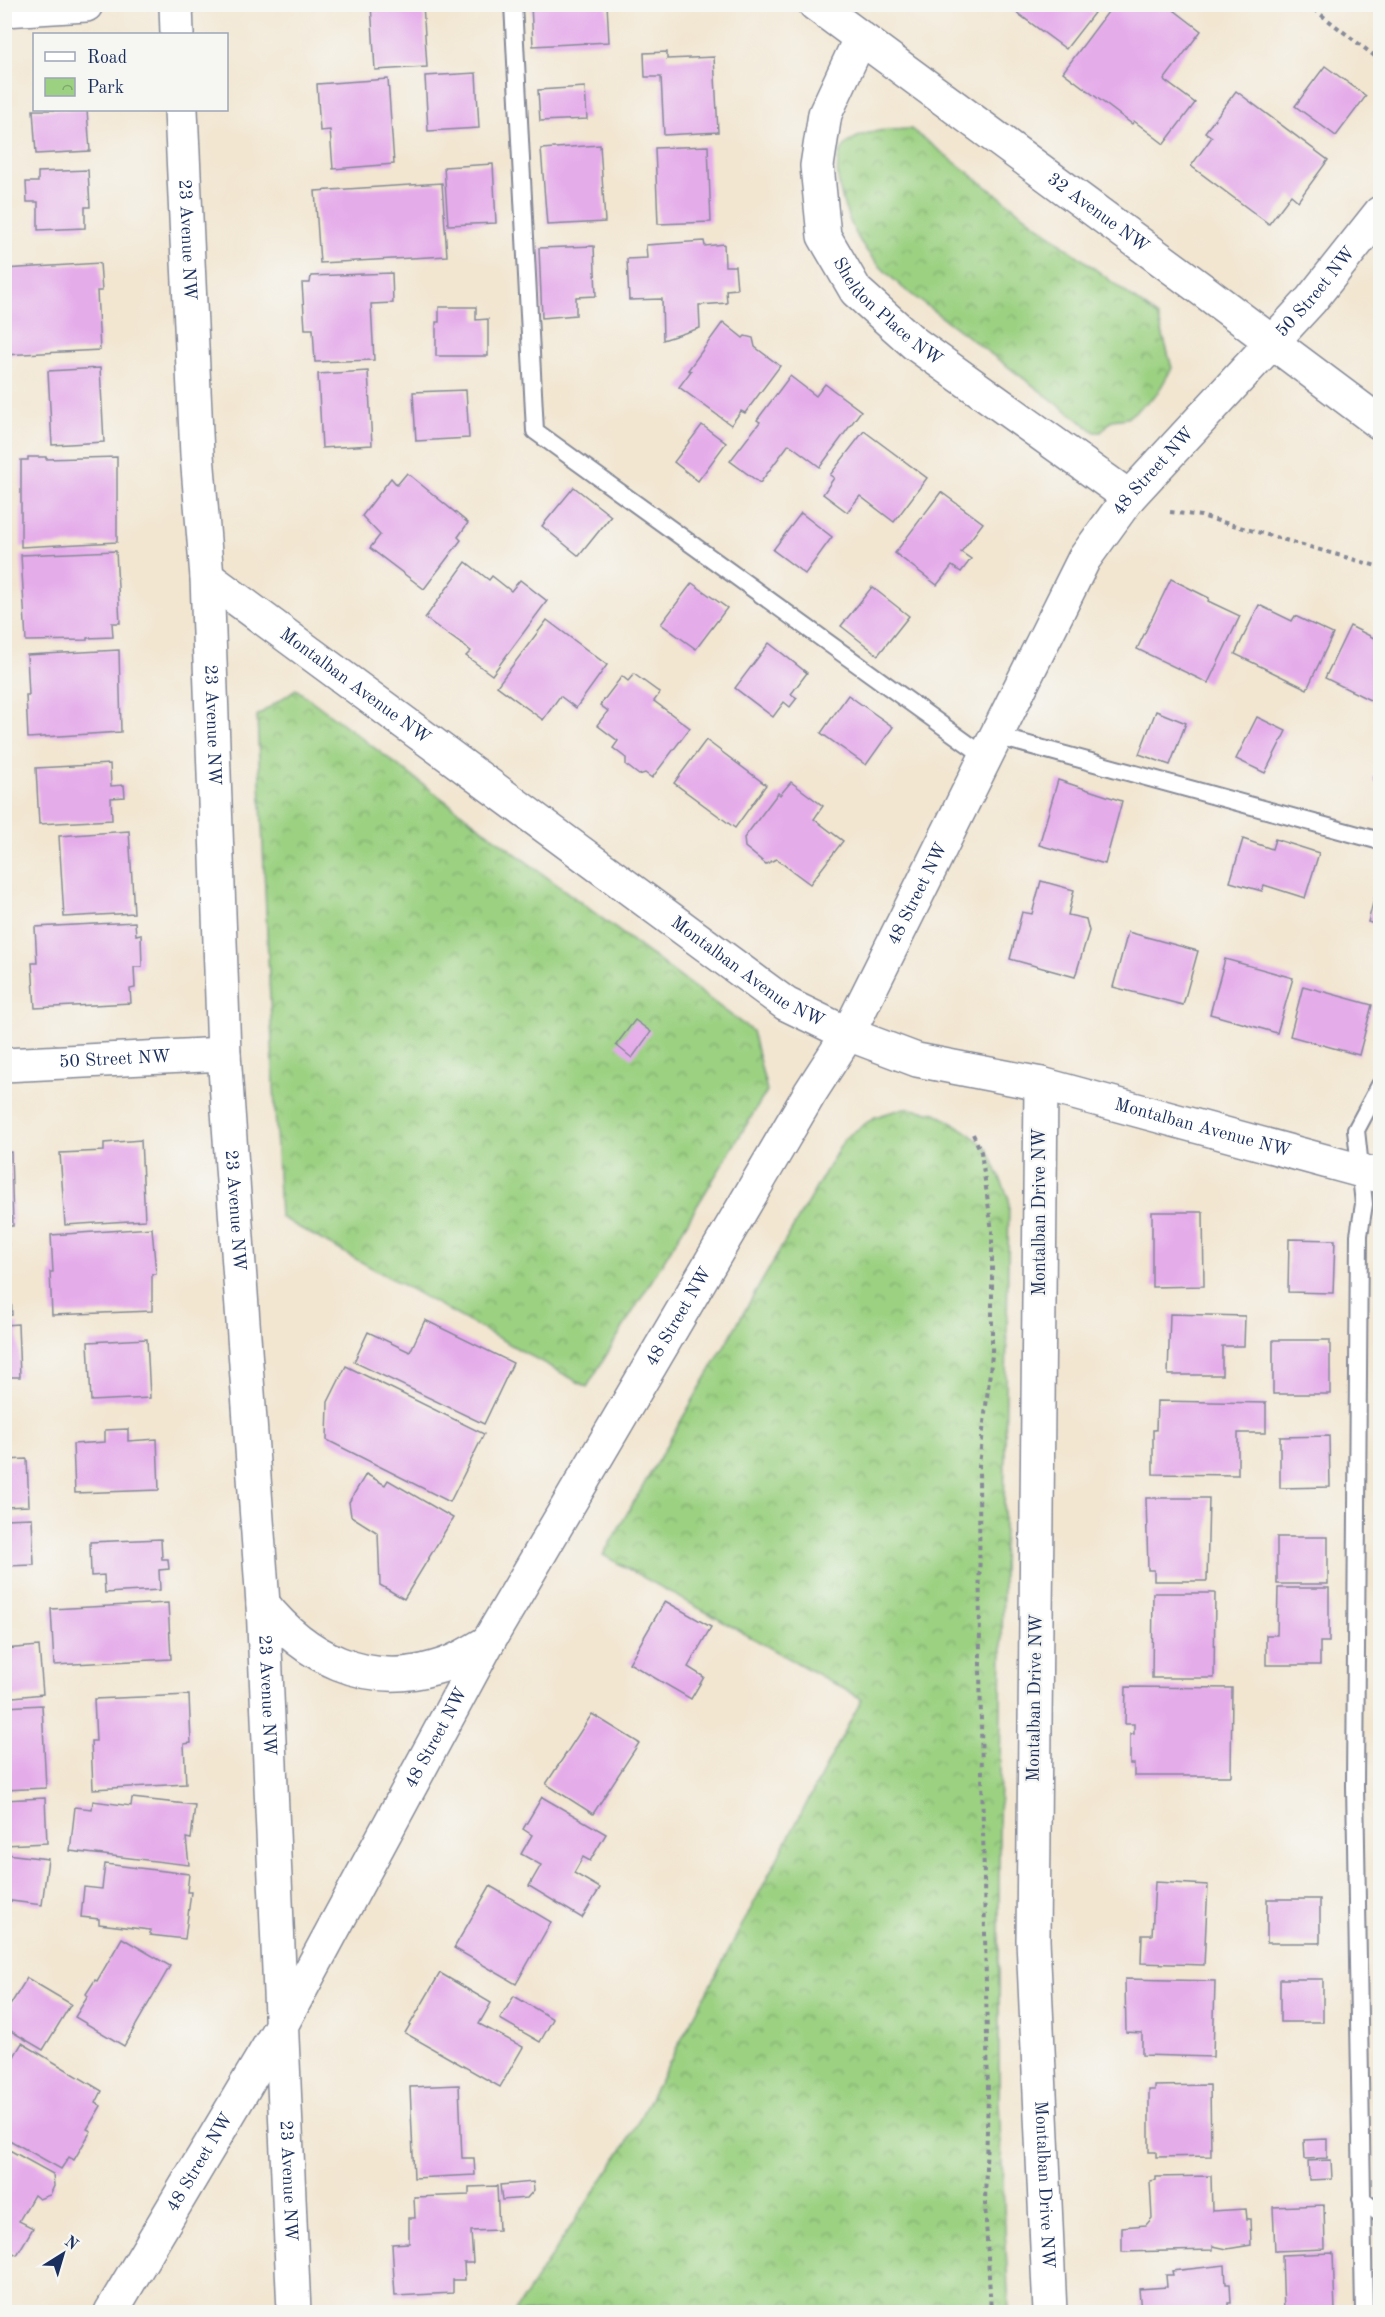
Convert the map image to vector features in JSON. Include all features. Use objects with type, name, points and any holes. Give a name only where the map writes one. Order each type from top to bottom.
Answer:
[{"type":"street","points":[[176,4],[177,33]]},
{"type":"street","name":"32 Avenue NW","points":[[815,4],[1380,423]]},
{"type":"street","points":[[4,10],[86,5]]},
{"type":"street","name":"Sheldon Place NW","points":[[860,39],[825,114],[817,166],[824,236],[856,291],[914,344],[1129,497]]},
{"type":"street","name":"23 Avenue NW","points":[[181,111],[197,455],[207,577],[224,1054],[263,1604],[294,2313]]},
{"type":"street","name":"50 Street NW","points":[[1273,343],[1325,285],[1380,213]]},
{"type":"street","name":"48 Street NW","points":[[111,2313],[281,2026],[488,1642],[810,1093],[848,1034],[1084,559],[1129,497],[1273,343]]},
{"type":"street","name":"Montalban Avenue NW","points":[[207,577],[786,1004],[848,1034],[917,1060],[1041,1084],[1370,1173]]},
{"type":"street","name":"50 Street NW","points":[[4,1065],[224,1054]]},
{"type":"street","name":"Montalban Drive NW","points":[[1041,1084],[1033,1940],[1050,2313]]},
{"type":"street","points":[[263,1604],[292,1636],[320,1655],[343,1665],[373,1672],[404,1673],[434,1668],[462,1658],[488,1642]]},
{"type":"lane","points":[[513,4],[535,431],[991,747],[1380,841]]},
{"type":"lane","points":[[1364,2313],[1355,1786],[1359,1235],[1370,1173],[1356,1130],[1380,1085]]},
{"type":"lane","points":[[1361,2199],[1380,2214]]},
{"type":"path","points":[[1307,4],[1380,60]]},
{"type":"path","points":[[1129,497],[1170,512],[1201,516],[1380,567]]},
{"type":"path","points":[[973,1134],[981,1152],[992,1231],[992,1355],[979,1465],[980,1669],[988,2093],[985,2203],[991,2313]]},
{"type":"green space","points":[[911,129],[1158,317],[1172,368],[1157,394],[1127,418],[1112,420],[1101,432],[1095,432],[903,288],[876,262],[856,235],[850,222],[840,193],[838,163],[842,151],[849,142],[856,138],[878,131]]},
{"type":"green space","points":[[296,689],[752,1031],[767,1091],[587,1387],[280,1217],[257,716]]},
{"type":"green space","points":[[904,1108],[936,1113],[966,1131],[987,1148],[1009,1199],[999,1835],[999,2101],[1009,2312],[514,2312],[626,2144],[862,1699],[603,1555],[845,1138],[875,1117]]},
{"type":"building","points":[[371,4],[423,4],[427,67],[375,70]]},
{"type":"building","points":[[531,4],[607,4],[609,42],[533,46]]},
{"type":"building","points":[[1005,4],[1082,4],[1094,13],[1066,49]]},
{"type":"building","points":[[1114,4],[1166,4],[1201,31],[1164,80],[1195,103],[1164,144],[1134,121],[1132,124],[1063,72]]},
{"type":"building","points":[[667,52],[667,59],[714,57],[718,132],[664,135],[661,77],[645,77],[644,53]]},
{"type":"building","points":[[1325,66],[1366,96],[1336,136],[1295,106]]},
{"type":"building","points":[[476,73],[479,128],[428,131],[425,76]]},
{"type":"building","points":[[388,79],[394,164],[333,169],[330,130],[320,131],[317,84]]},
{"type":"building","points":[[585,87],[587,119],[540,121],[538,90]]},
{"type":"building","points":[[1236,91],[1328,160],[1298,201],[1291,195],[1269,224],[1191,166],[1212,137],[1205,132]]},
{"type":"building","points":[[33,111],[87,111],[90,151],[36,154]]},
{"type":"building","points":[[600,145],[605,222],[547,225],[541,149]]},
{"type":"building","points":[[708,146],[711,222],[658,224],[655,148]]},
{"type":"building","points":[[493,164],[496,223],[448,225],[444,167]]},
{"type":"building","points":[[88,170],[90,207],[85,207],[85,228],[38,230],[38,202],[27,202],[26,182],[38,182],[38,172]]},
{"type":"building","points":[[442,183],[447,256],[320,263],[315,191]]},
{"type":"building","points":[[704,241],[705,246],[724,244],[725,266],[735,266],[737,289],[726,290],[727,303],[699,305],[700,328],[663,340],[662,299],[629,300],[627,259],[647,258],[646,245]]},
{"type":"building","points":[[594,246],[596,296],[576,297],[576,315],[542,318],[539,248]]},
{"type":"building","points":[[100,263],[102,291],[97,291],[100,350],[4,355],[4,269]]},
{"type":"building","points":[[392,273],[393,303],[371,304],[374,360],[315,362],[313,329],[305,329],[302,283],[310,283],[311,276]]},
{"type":"building","points":[[439,307],[476,307],[476,320],[488,319],[488,356],[436,356],[436,322],[439,322]]},
{"type":"building","points":[[723,322],[743,338],[745,336],[753,338],[755,347],[780,366],[745,413],[741,411],[731,425],[679,387],[691,371],[688,370]]},
{"type":"building","points":[[100,368],[104,442],[52,445],[48,371]]},
{"type":"building","points":[[368,371],[372,445],[322,448],[318,374]]},
{"type":"building","points":[[790,376],[816,396],[825,384],[861,411],[820,467],[789,444],[760,483],[730,461],[760,422],[757,420]]},
{"type":"building","points":[[466,390],[469,438],[416,441],[413,392]]},
{"type":"building","points":[[702,425],[726,443],[698,481],[674,462]]},
{"type":"building","points":[[864,431],[927,478],[894,522],[860,496],[847,512],[823,494],[834,478],[830,475]]},
{"type":"building","points":[[28,457],[46,457],[46,459],[117,457],[117,542],[21,547],[21,460],[28,460]]},
{"type":"building","points":[[407,473],[468,523],[458,537],[461,540],[424,589],[370,548],[380,535],[362,516],[391,478],[397,485]]},
{"type":"building","points":[[574,487],[611,516],[579,556],[542,526]]},
{"type":"building","points":[[941,492],[983,523],[961,552],[971,559],[961,572],[952,566],[937,585],[895,553]]},
{"type":"building","points":[[801,513],[832,537],[805,574],[773,550]]},
{"type":"building","points":[[116,551],[120,623],[112,623],[113,637],[87,638],[87,640],[26,641],[21,555]]},
{"type":"building","points":[[466,562],[489,580],[492,576],[511,591],[520,580],[547,601],[492,675],[466,656],[471,651],[425,618]]},
{"type":"building","points":[[1171,579],[1209,598],[1208,601],[1240,616],[1208,683],[1137,649]]},
{"type":"building","points":[[692,583],[727,608],[696,649],[661,624]]},
{"type":"building","points":[[872,587],[909,616],[878,655],[841,626]]},
{"type":"building","points":[[1259,605],[1292,621],[1295,616],[1333,634],[1307,689],[1235,654]]},
{"type":"building","points":[[547,620],[607,665],[576,708],[560,696],[543,720],[497,686]]},
{"type":"building","points":[[1350,626],[1380,641],[1380,705],[1325,678]]},
{"type":"building","points":[[769,643],[807,673],[791,694],[797,698],[790,707],[784,702],[773,717],[735,688]]},
{"type":"building","points":[[119,650],[121,732],[28,738],[27,655]]},
{"type":"building","points":[[634,674],[660,693],[654,701],[690,728],[652,778],[645,773],[639,775],[626,765],[626,758],[613,748],[618,741],[597,725],[608,711],[600,705],[622,676],[628,681]]},
{"type":"building","points":[[848,695],[893,727],[866,765],[821,733]]},
{"type":"building","points":[[1156,711],[1186,723],[1170,765],[1139,754]]},
{"type":"building","points":[[1257,717],[1286,731],[1265,773],[1236,759]]},
{"type":"building","points":[[706,740],[766,785],[735,828],[674,783]]},
{"type":"building","points":[[110,764],[111,786],[124,785],[125,797],[111,798],[112,820],[39,824],[36,768]]},
{"type":"building","points":[[1380,764],[1380,784],[1373,780]]},
{"type":"building","points":[[1058,780],[1122,801],[1105,864],[1039,845]]},
{"type":"building","points":[[791,782],[823,806],[814,819],[843,841],[810,884],[776,859],[766,864],[745,847],[744,838],[778,793],[780,795]]},
{"type":"building","points":[[129,831],[134,913],[64,917],[59,836]]},
{"type":"building","points":[[1243,839],[1272,849],[1275,839],[1319,853],[1305,898],[1264,885],[1262,891],[1230,882]]},
{"type":"building","points":[[1380,877],[1380,926],[1368,922]]},
{"type":"building","points":[[1041,881],[1074,890],[1068,915],[1086,919],[1089,931],[1075,977],[1010,959],[1022,912],[1032,914]]},
{"type":"building","points":[[135,922],[136,935],[141,934],[142,967],[134,967],[135,988],[130,989],[131,1003],[35,1008],[32,963],[37,963],[35,927]]},
{"type":"building","points":[[1128,932],[1198,951],[1183,1005],[1113,987]]},
{"type":"building","points":[[1225,959],[1293,978],[1277,1033],[1210,1014]]},
{"type":"building","points":[[1303,986],[1372,1005],[1359,1055],[1290,1036]]},
{"type":"building","points":[[635,1020],[651,1032],[632,1058],[616,1045]]},
{"type":"building","points":[[141,1140],[145,1220],[65,1225],[60,1153],[104,1151],[104,1143]]},
{"type":"building","points":[[11,1152],[13,1226],[4,1226],[4,1153]]},
{"type":"building","points":[[1152,1212],[1203,1212],[1204,1286],[1152,1287]]},
{"type":"building","points":[[152,1228],[156,1274],[152,1274],[152,1311],[52,1315],[51,1235]]},
{"type":"building","points":[[8,1236],[12,1315],[5,1316],[5,1237]]},
{"type":"building","points":[[1289,1239],[1335,1240],[1333,1293],[1288,1292]]},
{"type":"building","points":[[1170,1314],[1245,1316],[1244,1346],[1222,1346],[1222,1375],[1168,1375]]},
{"type":"building","points":[[425,1320],[513,1363],[484,1424],[354,1362],[368,1332],[410,1352]]},
{"type":"building","points":[[18,1324],[20,1377],[4,1377],[4,1325]]},
{"type":"building","points":[[147,1339],[150,1398],[91,1401],[88,1342]]},
{"type":"building","points":[[1273,1340],[1330,1340],[1330,1394],[1273,1394]]},
{"type":"building","points":[[346,1366],[484,1434],[450,1502],[327,1440],[328,1402]]},
{"type":"building","points":[[1157,1401],[1266,1403],[1266,1433],[1238,1433],[1238,1475],[1153,1474],[1153,1430],[1156,1430]]},
{"type":"building","points":[[128,1429],[128,1441],[157,1439],[159,1490],[75,1493],[73,1444],[105,1442],[105,1430]]},
{"type":"building","points":[[1329,1436],[1330,1487],[1280,1488],[1280,1437]]},
{"type":"building","points":[[27,1459],[29,1506],[4,1507],[4,1460]]},
{"type":"building","points":[[366,1474],[385,1485],[388,1480],[453,1518],[404,1599],[380,1585],[378,1533],[351,1516],[349,1502]]},
{"type":"building","points":[[1146,1498],[1209,1498],[1207,1581],[1154,1581],[1154,1570],[1148,1570]]},
{"type":"building","points":[[32,1518],[34,1565],[4,1566],[4,1519]]},
{"type":"building","points":[[1277,1537],[1328,1537],[1328,1584],[1277,1584]]},
{"type":"building","points":[[161,1539],[162,1559],[168,1559],[169,1569],[159,1570],[160,1590],[105,1593],[104,1575],[91,1576],[90,1542]]},
{"type":"building","points":[[1278,1588],[1329,1588],[1329,1642],[1320,1642],[1320,1665],[1266,1665],[1266,1635],[1277,1635]]},
{"type":"building","points":[[1153,1593],[1215,1593],[1214,1678],[1152,1678]]},
{"type":"building","points":[[665,1601],[711,1627],[688,1667],[704,1677],[691,1699],[629,1663]]},
{"type":"building","points":[[168,1603],[171,1659],[54,1665],[51,1609]]},
{"type":"building","points":[[39,1646],[43,1694],[4,1698],[4,1649]]},
{"type":"building","points":[[1126,1687],[1232,1688],[1231,1776],[1134,1776],[1134,1764],[1130,1764],[1130,1734],[1134,1734],[1134,1724],[1125,1724]]},
{"type":"building","points":[[189,1695],[191,1743],[184,1744],[186,1784],[93,1789],[91,1741],[96,1741],[94,1699]]},
{"type":"building","points":[[42,1705],[46,1788],[5,1790],[5,1707]]},
{"type":"building","points":[[592,1714],[639,1743],[593,1814],[546,1784]]},
{"type":"building","points":[[542,1797],[606,1834],[590,1861],[583,1857],[574,1873],[600,1888],[582,1918],[529,1886],[541,1865],[521,1854],[532,1835],[523,1829]]},
{"type":"building","points":[[45,1798],[47,1843],[4,1845],[4,1800]]},
{"type":"building","points":[[132,1798],[195,1805],[191,1839],[186,1838],[189,1865],[70,1851],[75,1807],[92,1809],[93,1801],[131,1806]]},
{"type":"building","points":[[6,1854],[48,1859],[42,1905],[4,1900]]},
{"type":"building","points":[[105,1864],[189,1874],[187,1892],[191,1892],[185,1939],[150,1935],[150,1930],[99,1924],[99,1919],[81,1917],[84,1887],[102,1889]]},
{"type":"building","points":[[1155,1882],[1208,1885],[1204,1965],[1141,1963],[1142,1935],[1152,1935]]},
{"type":"building","points":[[490,1886],[551,1922],[516,1984],[454,1948]]},
{"type":"building","points":[[1267,1899],[1320,1899],[1320,1943],[1267,1943]]},
{"type":"building","points":[[122,1938],[170,1966],[124,2046],[75,2017],[88,1996],[86,1994],[95,1980],[97,1981]]},
{"type":"building","points":[[440,1973],[491,2003],[479,2024],[523,2047],[500,2087],[405,2033]]},
{"type":"building","points":[[27,1978],[71,2004],[43,2050],[4,2027],[4,2015]]},
{"type":"building","points":[[1125,1979],[1215,1981],[1213,2057],[1142,2055],[1142,2033],[1126,2032]]},
{"type":"building","points":[[1280,1979],[1323,1979],[1323,2022],[1280,2022]]},
{"type":"building","points":[[514,1996],[553,2019],[540,2042],[500,2019]]},
{"type":"building","points":[[22,2043],[102,2091],[96,2103],[101,2106],[87,2129],[91,2131],[74,2160],[69,2157],[61,2169],[4,2137],[4,2073]]},
{"type":"building","points":[[459,2085],[462,2158],[474,2158],[475,2175],[414,2178],[410,2087]]},
{"type":"building","points":[[1210,2085],[1211,2156],[1156,2157],[1156,2152],[1149,2152],[1149,2090],[1155,2090],[1155,2086]]},
{"type":"building","points":[[1327,2139],[1327,2158],[1305,2159],[1304,2140]]},
{"type":"building","points":[[4,2147],[53,2174],[54,2186],[50,2195],[39,2199],[34,2195],[19,2221],[33,2228],[17,2255],[4,2248]]},
{"type":"building","points":[[1331,2160],[1332,2179],[1309,2180],[1308,2161]]},
{"type":"building","points":[[1211,2176],[1212,2211],[1246,2209],[1247,2219],[1250,2219],[1251,2245],[1227,2249],[1213,2246],[1213,2250],[1122,2252],[1122,2227],[1146,2225],[1152,2218],[1150,2181],[1156,2180],[1156,2177]]},
{"type":"building","points":[[533,2182],[534,2190],[527,2198],[502,2200],[500,2185]]},
{"type":"building","points":[[497,2186],[499,2230],[471,2231],[473,2263],[464,2263],[465,2280],[453,2280],[453,2293],[395,2296],[392,2244],[409,2243],[409,2218],[415,2218],[414,2197],[469,2195],[469,2187]]},
{"type":"building","points":[[1324,2205],[1325,2249],[1275,2251],[1273,2207]]},
{"type":"building","points":[[1333,2253],[1335,2312],[1284,2312],[1282,2255]]},
{"type":"building","points":[[1225,2265],[1226,2284],[1230,2284],[1231,2303],[1228,2303],[1228,2312],[1141,2312],[1139,2289],[1167,2287],[1166,2275],[1173,2275],[1172,2271]]}]
